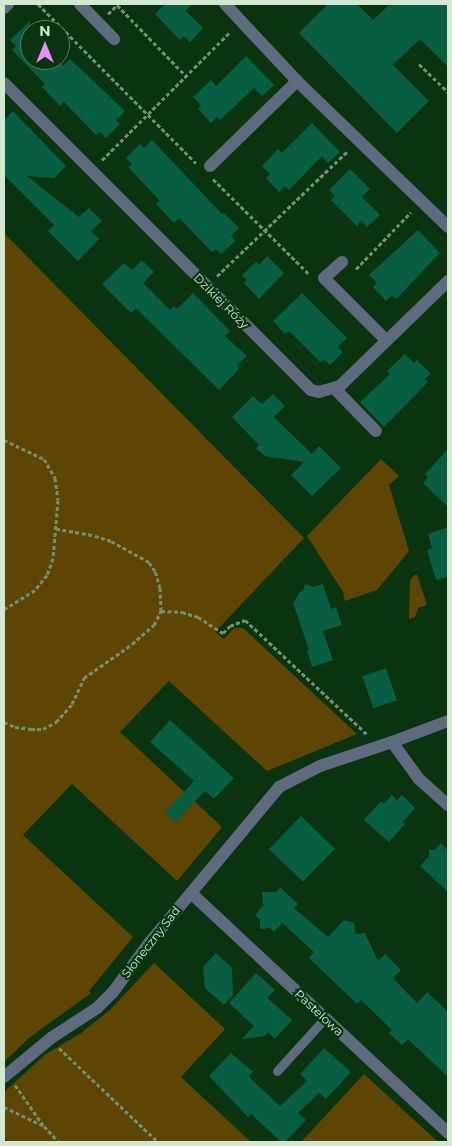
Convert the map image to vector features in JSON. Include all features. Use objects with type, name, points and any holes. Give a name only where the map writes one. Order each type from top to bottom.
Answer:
[{"type":"street","points":[[4,8],[8,4]]},
{"type":"street","points":[[80,4],[114,38]]},
{"type":"street","points":[[225,4],[298,81],[448,227]]},
{"type":"street","points":[[208,170],[298,81]]},
{"type":"street","name":"Dzikiej Róży","points":[[4,83],[311,390],[319,392],[334,388]]},
{"type":"street","points":[[342,262],[324,278],[386,340]]},
{"type":"street","points":[[376,432],[334,388],[340,386],[448,280]]},
{"type":"street","points":[[448,721],[392,742],[419,779],[448,806]]},
{"type":"street","name":"Słoneczny Sad","points":[[5,1075],[50,1038],[97,1008],[113,992],[150,942],[279,787],[320,766],[392,742]]},
{"type":"street","name":"Pastelowa","points":[[191,893],[448,1133]]},
{"type":"lane","points":[[277,1071],[325,1018]]},
{"type":"path","points":[[38,4],[147,115],[208,170],[312,276],[324,278]]},
{"type":"path","points":[[117,5],[186,76]]},
{"type":"path","points":[[91,170],[241,21]]},
{"type":"path","points":[[419,64],[448,92]]},
{"type":"path","points":[[206,286],[359,140]]},
{"type":"path","points":[[336,290],[421,201]]},
{"type":"path","points":[[4,440],[37,454],[48,466],[54,478],[58,500],[53,558],[47,575],[35,590],[4,609]]},
{"type":"path","points":[[4,722],[15,727],[43,729],[56,722],[72,704],[84,678],[132,644],[154,625],[161,611],[160,588],[155,571],[149,562],[110,541],[92,535],[57,529]]},
{"type":"path","points":[[161,611],[182,612],[198,617],[223,633],[230,626],[245,620],[370,738],[392,742]]},
{"type":"path","points":[[50,1038],[71,1062],[158,1142]]},
{"type":"path","points":[[5,1075],[44,1126],[59,1142]]},
{"type":"path","points":[[4,1107],[44,1126]]},
{"type":"shaded area","points":[[4,233],[304,538],[215,632],[224,639],[234,628],[243,628],[357,734],[267,771],[169,681],[120,732],[222,827],[177,881],[72,784],[23,835],[133,937],[89,991],[91,993],[29,1038],[4,1062]]},
{"type":"shaded area","points":[[381,459],[399,476],[389,485],[409,551],[377,590],[345,601],[343,592],[307,536]]},
{"type":"shaded area","points":[[417,574],[427,605],[418,608],[415,617],[409,619],[410,581]]},
{"type":"shaded area","points":[[154,963],[225,1029],[181,1077],[251,1142],[8,1142],[4,1138],[4,1094],[6,1090],[46,1054],[81,1033],[110,1010]]},
{"type":"shaded area","points":[[364,1074],[438,1142],[301,1142]]},
{"type":"building","points":[[165,4],[192,4],[186,11],[203,28],[190,42],[184,36],[180,40],[155,14]]},
{"type":"building","points":[[328,4],[357,4],[373,20],[390,4],[448,4],[448,67],[420,39],[393,65],[429,101],[397,133],[299,33]]},
{"type":"building","points":[[20,30],[20,58],[12,50],[16,46],[10,40]]},
{"type":"building","points":[[246,56],[274,85],[262,96],[254,88],[220,120],[217,117],[211,123],[198,109],[201,105],[193,97],[211,80],[216,86]]},
{"type":"building","points":[[70,59],[125,111],[116,120],[120,124],[106,138],[100,132],[96,135],[64,102],[60,106],[42,87],[45,84],[31,70],[70,70]]},
{"type":"building","points":[[13,111],[66,166],[54,178],[27,176],[79,217],[89,208],[102,221],[91,231],[99,239],[78,261],[48,231],[54,225],[4,175],[4,120]]},
{"type":"building","points":[[312,123],[340,152],[328,163],[322,156],[289,190],[285,186],[279,192],[266,178],[270,174],[262,166],[278,149],[282,153]]},
{"type":"building","points":[[152,140],[222,214],[224,213],[239,228],[231,236],[235,241],[221,254],[216,249],[212,252],[179,218],[174,223],[156,204],[160,201],[128,167],[132,164],[126,158],[140,144],[144,148]]},
{"type":"building","points":[[350,169],[370,189],[362,197],[380,215],[367,227],[361,221],[357,226],[331,200],[335,196],[329,190]]},
{"type":"building","points":[[418,230],[440,253],[396,299],[392,295],[386,301],[373,287],[377,283],[369,275]]},
{"type":"building","points":[[267,256],[284,273],[259,299],[244,283],[247,280],[242,275],[256,262],[259,265]]},
{"type":"building","points":[[142,260],[154,272],[143,283],[170,310],[174,306],[177,309],[193,293],[230,331],[225,336],[247,356],[238,364],[238,370],[219,390],[136,308],[131,313],[102,284],[124,263],[132,270]]},
{"type":"building","points":[[302,293],[347,338],[338,347],[343,352],[330,365],[324,359],[320,362],[289,331],[285,334],[273,321]]},
{"type":"building","points":[[405,354],[414,363],[417,360],[431,374],[425,379],[428,382],[384,427],[360,402],[390,374],[387,371]]},
{"type":"building","points":[[273,394],[285,406],[274,417],[312,454],[319,446],[341,468],[312,496],[291,475],[304,462],[265,456],[256,448],[259,445],[232,417],[253,396],[262,404]]},
{"type":"building","points":[[448,449],[448,507],[423,483],[428,477],[425,474]]},
{"type":"building","points":[[448,527],[448,577],[436,580],[427,550],[432,548],[428,534]]},
{"type":"building","points":[[305,584],[314,587],[323,584],[331,609],[336,607],[342,625],[323,631],[333,660],[312,667],[307,651],[309,650],[293,603],[300,592],[303,591]]},
{"type":"building","points":[[386,668],[397,700],[373,708],[362,676]]},
{"type":"building","points":[[170,720],[234,778],[214,799],[205,791],[175,822],[165,812],[194,781],[150,742]]},
{"type":"building","points":[[392,795],[397,800],[402,795],[415,808],[403,822],[405,824],[389,842],[364,820],[381,801],[384,804]]},
{"type":"building","points":[[301,816],[335,849],[303,882],[269,849]]},
{"type":"building","points":[[441,843],[448,851],[448,892],[420,866],[429,856],[429,850],[435,850]]},
{"type":"building","points":[[280,887],[298,904],[294,908],[328,937],[344,920],[354,923],[356,934],[365,933],[378,961],[385,954],[401,970],[393,978],[417,1003],[427,992],[448,1012],[448,1077],[408,1039],[402,1045],[389,1033],[392,1030],[361,1000],[357,1004],[309,958],[314,952],[282,923],[274,932],[270,928],[260,929],[260,920],[255,915],[263,906],[262,892],[276,892]]},
{"type":"building","points":[[216,953],[232,968],[233,995],[224,1005],[205,988],[203,967]]},
{"type":"building","points":[[256,973],[275,990],[267,998],[292,1020],[275,1039],[268,1032],[265,1036],[242,1039],[254,1026],[229,1003]]},
{"type":"building","points":[[324,1048],[351,1072],[326,1099],[319,1093],[298,1113],[306,1120],[285,1142],[281,1142],[251,1114],[248,1117],[209,1076],[231,1053],[253,1072],[249,1077],[280,1106],[307,1081],[300,1074]]}]
